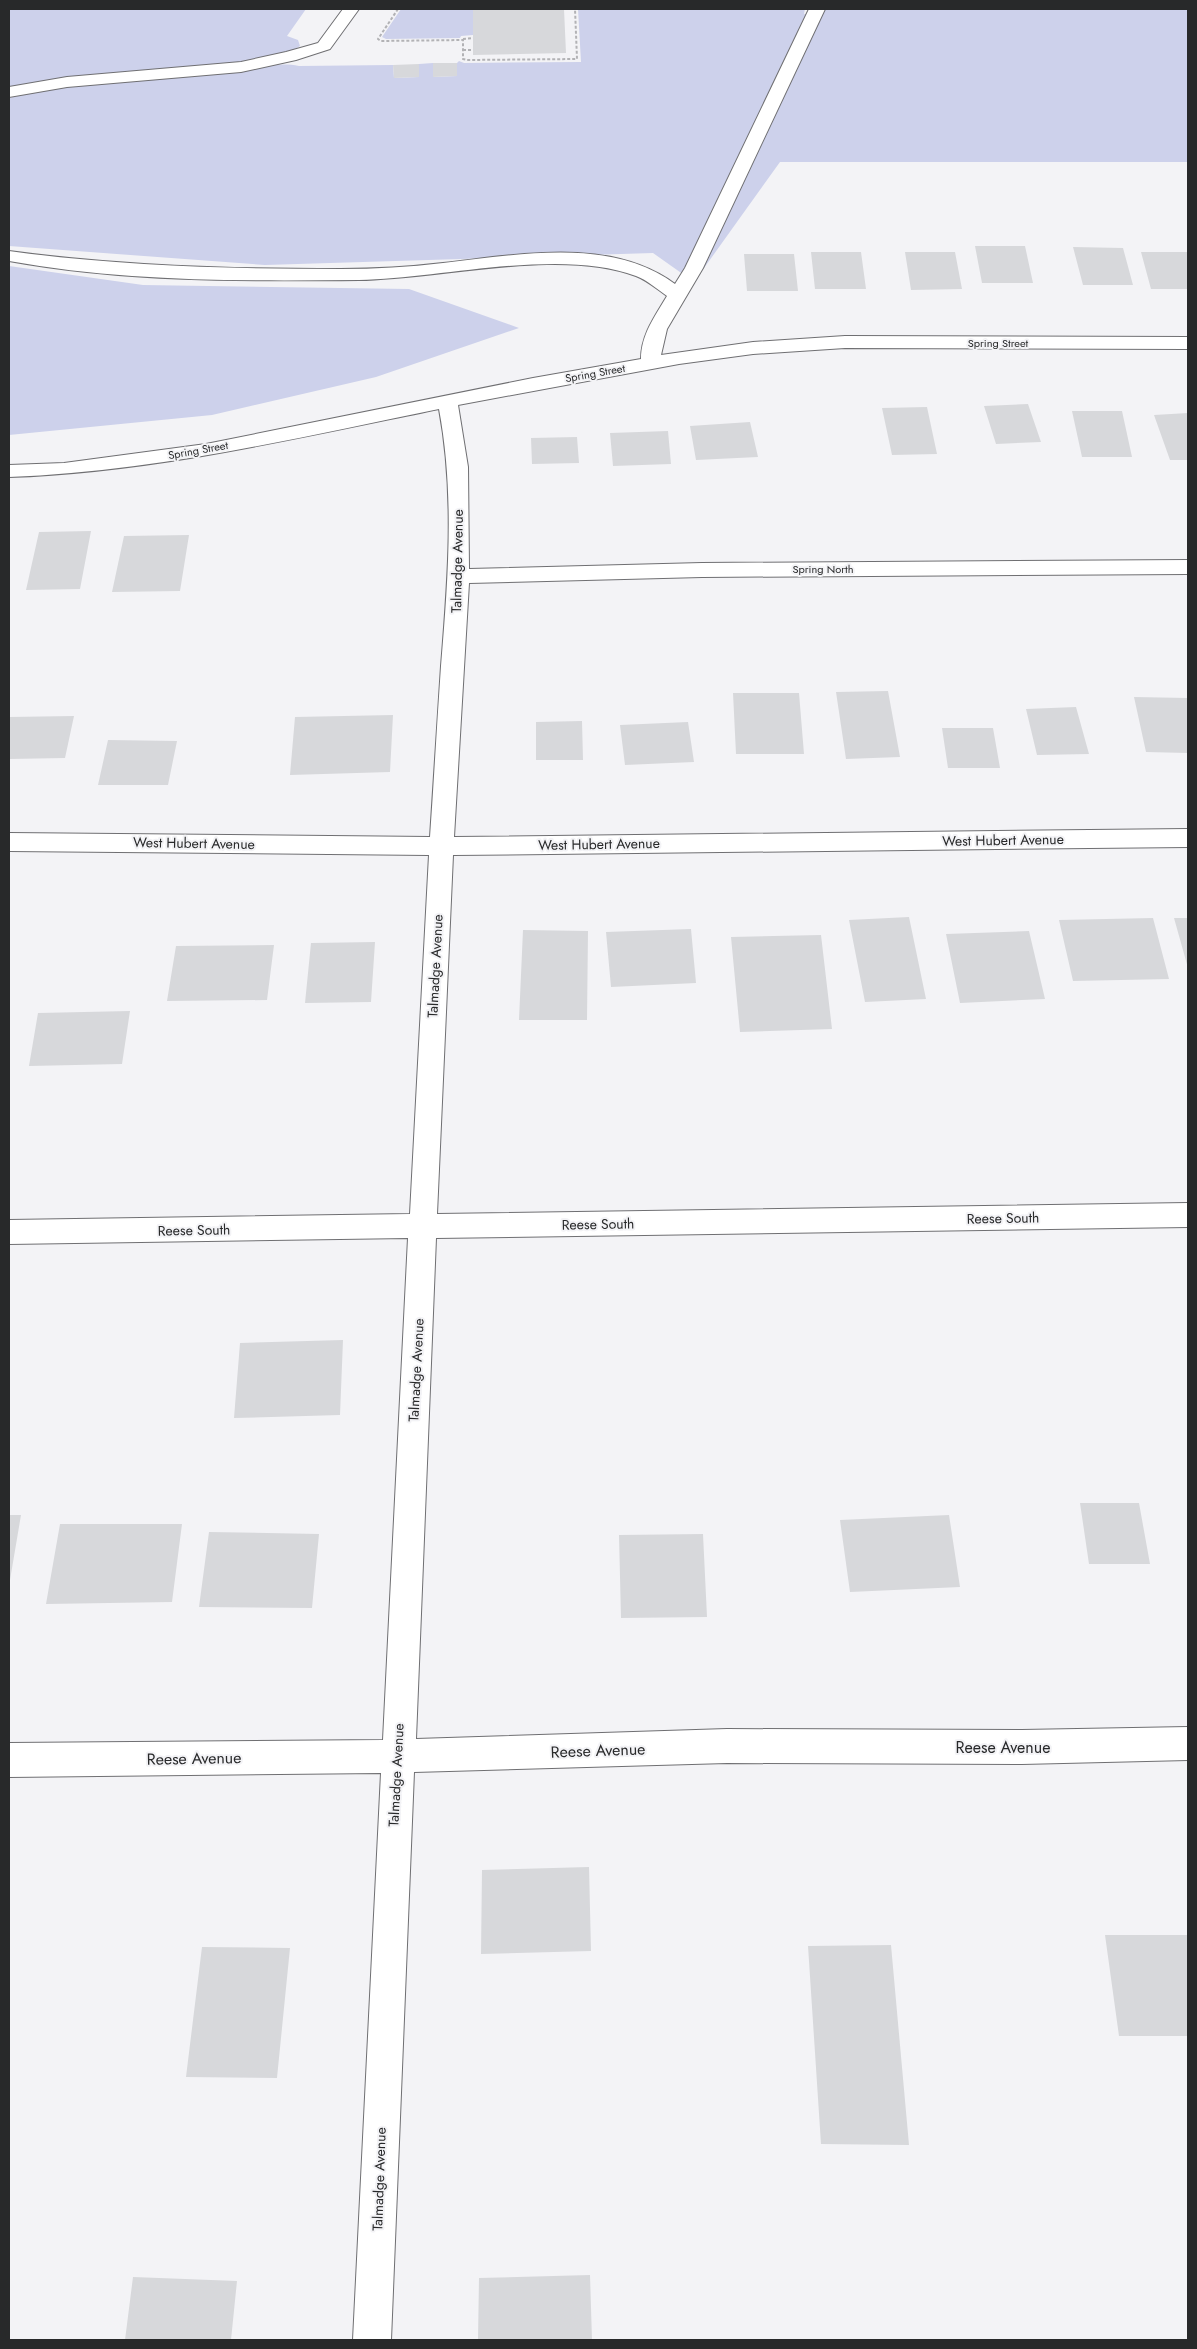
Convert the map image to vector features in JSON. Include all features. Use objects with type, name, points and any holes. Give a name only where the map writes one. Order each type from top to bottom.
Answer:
[{"type":"street","points":[[9,92],[67,82],[241,67],[290,56],[324,46],[351,9]]},
{"type":"street","points":[[651,363],[651,349],[657,329],[694,268],[818,9]]},
{"type":"street","points":[[9,256],[52,264],[106,268],[281,274],[383,274],[522,261],[586,259],[644,272],[678,295]]},
{"type":"street","name":"Spring Street","points":[[9,471],[64,469],[196,452],[447,401],[651,363],[753,348],[844,342],[1188,343]]},
{"type":"street","name":"Talmadge Avenue","points":[[372,2340],[396,1756],[441,846],[458,576],[457,472],[453,426],[447,401]]},
{"type":"street","name":"Spring North","points":[[458,576],[702,570],[1188,567]]},
{"type":"street","name":"West Hubert Avenue","points":[[9,842],[441,846],[1188,838]]},
{"type":"street","name":"Reese South","points":[[9,1232],[1188,1215]]},
{"type":"street","name":"Reese Avenue","points":[[9,1760],[396,1756],[727,1746],[1022,1747],[1188,1744]]},
{"type":"path","points":[[398,9],[378,39],[380,41],[463,40],[463,38],[473,38]]},
{"type":"path","points":[[463,40],[463,59],[467,60],[577,60],[575,9]]},
{"type":"path","points":[[463,50],[473,50]]},
{"type":"shaded area","points":[[9,9],[306,9],[287,36],[298,40],[300,46],[294,50],[246,62],[9,88]]},
{"type":"shaded area","points":[[401,9],[473,9],[473,35],[461,36],[460,38],[386,39],[382,37]]},
{"type":"shaded area","points":[[578,9],[805,9],[804,14],[820,16],[823,9],[1188,9],[1188,162],[780,162],[694,282],[653,253],[265,265],[9,246],[9,98],[89,84],[224,72],[262,66],[393,65],[394,78],[419,77],[419,64],[433,63],[433,77],[457,76],[457,63],[459,61],[464,63],[581,62]]},
{"type":"shaded area","points":[[9,266],[143,285],[409,289],[519,328],[376,377],[212,415],[9,435]]},
{"type":"building","points":[[473,9],[564,9],[566,53],[473,55]]},
{"type":"building","points":[[433,63],[457,63],[457,76],[433,77]]},
{"type":"building","points":[[419,64],[419,77],[394,78],[393,65]]},
{"type":"building","points":[[975,246],[1025,246],[1033,283],[982,283]]},
{"type":"building","points":[[1073,247],[1123,248],[1133,285],[1083,285]]},
{"type":"building","points":[[811,252],[861,252],[866,289],[815,289]]},
{"type":"building","points":[[905,252],[955,252],[962,289],[911,290]]},
{"type":"building","points":[[1141,252],[1188,252],[1188,289],[1151,289]]},
{"type":"building","points":[[744,254],[794,254],[798,291],[747,291]]},
{"type":"building","points":[[1028,404],[1041,442],[996,444],[984,406]]},
{"type":"building","points":[[927,407],[937,454],[892,455],[882,408]]},
{"type":"building","points":[[1072,411],[1122,411],[1132,457],[1082,457]]},
{"type":"building","points":[[1188,413],[1188,460],[1170,460],[1154,415]]},
{"type":"building","points":[[750,422],[758,457],[696,460],[690,426]]},
{"type":"building","points":[[668,431],[671,464],[613,466],[610,433]]},
{"type":"building","points":[[577,437],[579,463],[532,464],[531,438]]},
{"type":"building","points":[[91,531],[80,589],[26,590],[39,532]]},
{"type":"building","points":[[189,535],[180,591],[112,592],[124,536]]},
{"type":"building","points":[[888,691],[900,757],[846,759],[836,692]]},
{"type":"building","points":[[733,693],[799,693],[804,754],[736,754]]},
{"type":"building","points":[[1134,697],[1188,698],[1188,753],[1146,752]]},
{"type":"building","points":[[1076,707],[1089,754],[1037,755],[1026,709]]},
{"type":"building","points":[[393,715],[390,772],[290,775],[295,717]]},
{"type":"building","points":[[74,716],[65,758],[9,759],[9,717]]},
{"type":"building","points":[[582,721],[583,760],[536,760],[536,722]]},
{"type":"building","points":[[688,722],[694,762],[625,765],[620,725]]},
{"type":"building","points":[[942,728],[993,728],[1000,768],[948,768]]},
{"type":"building","points":[[108,740],[177,741],[168,785],[98,785]]},
{"type":"building","points":[[909,917],[926,999],[865,1002],[849,920]]},
{"type":"building","points":[[1153,918],[1169,979],[1073,981],[1059,920]]},
{"type":"building","points":[[1174,918],[1188,918],[1188,968]]},
{"type":"building","points":[[691,929],[696,983],[611,987],[606,932]]},
{"type":"building","points":[[523,930],[588,931],[587,1020],[519,1020]]},
{"type":"building","points":[[1029,931],[1045,999],[960,1003],[946,934]]},
{"type":"building","points":[[821,935],[832,1029],[740,1032],[731,937]]},
{"type":"building","points":[[375,942],[371,1002],[305,1003],[311,943]]},
{"type":"building","points":[[274,945],[267,1000],[167,1001],[176,946]]},
{"type":"building","points":[[130,1011],[122,1064],[29,1066],[38,1013]]},
{"type":"building","points":[[343,1340],[340,1415],[234,1418],[240,1343]]},
{"type":"building","points":[[1080,1503],[1139,1503],[1150,1564],[1089,1564]]},
{"type":"building","points":[[9,1515],[21,1515],[10,1580],[9,1580]]},
{"type":"building","points":[[949,1515],[960,1587],[850,1592],[840,1520]]},
{"type":"building","points":[[60,1524],[182,1524],[172,1602],[46,1604]]},
{"type":"building","points":[[209,1532],[319,1534],[312,1608],[199,1607]]},
{"type":"building","points":[[703,1534],[707,1617],[621,1618],[619,1535]]},
{"type":"building","points":[[589,1867],[591,1951],[481,1954],[482,1870]]},
{"type":"building","points":[[1105,1935],[1188,1935],[1188,2036],[1119,2036]]},
{"type":"building","points":[[891,1945],[909,2145],[821,2144],[808,1946]]},
{"type":"building","points":[[202,1947],[290,1948],[277,2078],[186,2077]]},
{"type":"building","points":[[590,2275],[592,2340],[478,2340],[479,2278]]},
{"type":"building","points":[[133,2277],[237,2281],[231,2340],[125,2340]]}]
